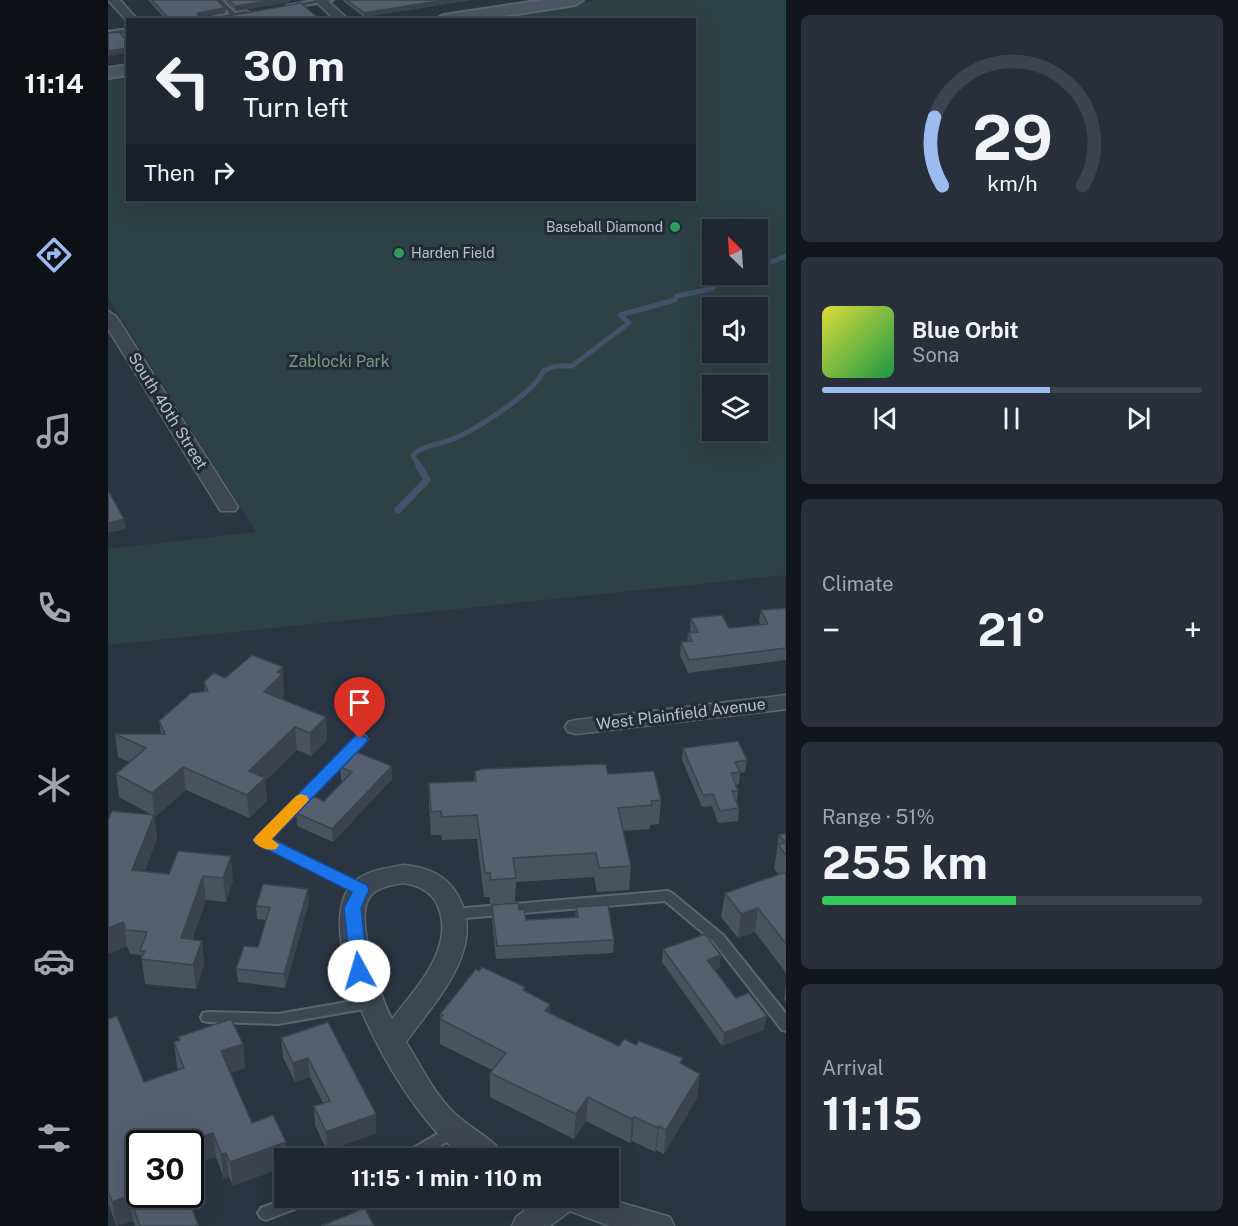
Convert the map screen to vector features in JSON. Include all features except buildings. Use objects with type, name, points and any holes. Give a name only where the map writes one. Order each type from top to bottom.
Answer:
[{"type":"street","points":[[114,0],[130,18]]},
{"type":"street","points":[[324,0],[341,18]]},
{"type":"street","points":[[451,18],[556,0]]},
{"type":"street","points":[[528,3],[575,0]]},
{"type":"street","points":[[108,73],[126,70]]},
{"type":"street","name":"South 40th Street","points":[[108,316],[228,507]]},
{"type":"street","name":"West Plainfield Avenue","points":[[576,726],[786,702]]},
{"type":"street","points":[[391,1042],[441,970],[454,942],[453,914],[438,885],[422,874],[401,873],[381,879],[361,890],[352,908],[359,971],[370,1003],[391,1042],[432,1108],[464,1141],[475,1148]]},
{"type":"street","points":[[527,1226],[551,1208]]},
{"type":"street","points":[[596,1208],[659,1226]]},
{"type":"lane","points":[[219,0],[234,15]]},
{"type":"lane","points":[[278,8],[324,0]]},
{"type":"lane","points":[[215,18],[256,11]]},
{"type":"lane","points":[[108,34],[126,31]]},
{"type":"lane","points":[[360,739],[261,840],[361,890]]},
{"type":"lane","points":[[453,914],[668,896],[717,938],[786,1026]]},
{"type":"lane","points":[[208,1017],[278,1019],[370,1003]]},
{"type":"lane","points":[[424,1148],[453,1130]]},
{"type":"lane","points":[[266,1213],[279,1208]]},
{"type":"green space","name":"Zablocki Park","points":[[598,0],[786,0],[786,575],[108,645],[108,549],[256,532],[108,298],[108,78],[126,75],[126,201],[696,201],[696,18],[482,18]]},
{"type":"waterway","points":[[768,263],[786,256]]},
{"type":"waterway","points":[[420,468],[413,456],[416,452],[425,447],[446,442],[476,427],[530,388],[543,371],[555,366],[572,366],[629,323],[620,315],[675,300],[677,296],[711,289],[717,285]]},
{"type":"waterway","points":[[398,510],[427,480],[419,466]]},
{"type":"slow traffic","points":[[271,845],[261,840],[301,800]]},
{"type":"place","name":"Baseball Diamond","points":[[675,227]]},
{"type":"place","name":"Harden Field","points":[[399,253]]},
{"type":"route","points":[[359,971],[352,908],[361,890],[261,840],[360,739]]}]
